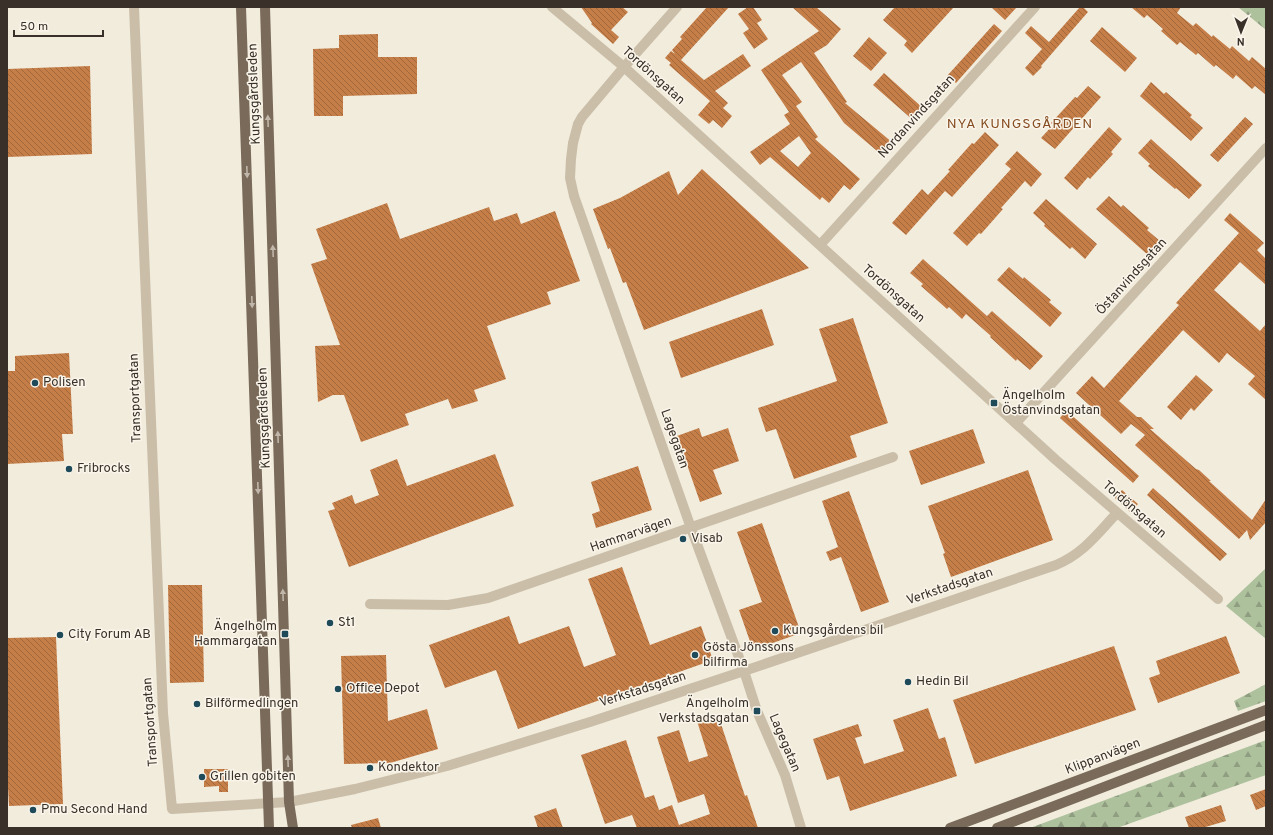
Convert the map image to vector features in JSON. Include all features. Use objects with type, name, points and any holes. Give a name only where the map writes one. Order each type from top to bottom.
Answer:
[{"type":"main road","name":"Kungsgårdsleden","points":[[241,7],[270,828]]},
{"type":"main road","name":"Kungsgårdsleden","points":[[265,7],[289,802],[293,828]]},
{"type":"main road","name":"Klippanvägen","points":[[950,828],[1266,710]]},
{"type":"main road","points":[[998,828],[1266,725]]},
{"type":"street","name":"Transportgatan","points":[[134,7],[162,705],[172,809],[269,802]]},
{"type":"street","name":"Tordönsgatan","points":[[552,7],[624,67],[1016,424],[1218,599]]},
{"type":"street","name":"Lagegatan","points":[[677,7],[582,117],[578,124],[573,142],[570,178],[579,214],[614,308],[757,711],[785,775],[801,828]]},
{"type":"street","name":"Nordanvindsgatan","points":[[820,245],[1035,7]]},
{"type":"street","name":"Östanvindsgatan","points":[[1016,424],[1266,148]]},
{"type":"street","name":"Hammarvägen","points":[[370,604],[448,605],[488,598],[893,457]]},
{"type":"street","name":"Verkstadsgatan","points":[[269,802],[289,802],[355,790],[447,766],[590,722],[1056,565],[1073,557],[1085,547],[1117,513]]},
{"type":"green space","points":[[1238,7],[1266,7],[1266,30]]},
{"type":"green space","points":[[1266,568],[1266,639],[1226,606]]},
{"type":"green space","points":[[1266,684],[1266,701],[1238,711],[1234,701]]},
{"type":"green space","points":[[1266,740],[1266,775],[1117,828],[1030,828]]},
{"type":"building","points":[[581,7],[622,7],[628,12],[611,30],[619,37],[613,44],[591,24],[592,23]]},
{"type":"building","points":[[707,7],[729,7],[681,60],[704,80],[743,54],[751,66],[715,91],[728,103],[723,108],[732,116],[722,128],[713,120],[709,124],[698,115],[710,101],[669,65],[671,63],[665,58],[671,51],[675,54],[672,50],[682,39],[680,37]]},
{"type":"building","points":[[748,7],[753,7],[762,20],[757,23],[768,39],[754,49],[743,33],[749,29],[738,14]]},
{"type":"building","points":[[792,7],[816,7],[841,29],[827,45],[814,53],[847,102],[845,103],[893,143],[883,156],[844,123],[801,62],[782,75],[802,102],[796,106],[818,137],[815,139],[860,179],[850,190],[844,185],[829,203],[822,197],[820,200],[770,157],[760,165],[750,152],[790,124],[784,115],[789,112],[761,70],[819,31]],"holes":[[[799,136],[811,153],[798,167],[780,151]]]},
{"type":"building","points":[[895,7],[954,7],[912,53],[904,45],[907,41],[883,20]]},
{"type":"building","points":[[991,7],[1017,7],[1005,20]]},
{"type":"building","points":[[1080,7],[1083,7],[1088,12],[1033,76],[1025,68],[1042,49],[1025,33],[1031,26],[1049,42]]},
{"type":"building","points":[[1131,7],[1181,7],[1177,13],[1193,26],[1196,23],[1212,37],[1213,35],[1230,49],[1232,46],[1249,61],[1252,57],[1266,69],[1266,95],[1255,86],[1252,89],[1236,75],[1233,79],[1216,65],[1214,67],[1198,53],[1196,55],[1180,42],[1177,45],[1161,31],[1163,29],[1147,15],[1144,18]]},
{"type":"building","points":[[994,24],[1002,31],[956,83],[947,76]]},
{"type":"building","points":[[1102,27],[1137,58],[1125,72],[1090,41]]},
{"type":"building","points":[[378,34],[378,57],[417,57],[417,94],[343,96],[343,116],[314,116],[313,49],[339,48],[339,35]]},
{"type":"building","points":[[869,37],[887,53],[871,71],[853,56]]},
{"type":"building","points":[[90,66],[92,154],[7,157],[7,69]]},
{"type":"building","points":[[884,73],[924,109],[914,121],[873,85]]},
{"type":"building","points":[[1151,82],[1164,94],[1166,92],[1192,115],[1190,117],[1203,128],[1191,141],[1140,96]]},
{"type":"building","points":[[1088,86],[1101,97],[1055,149],[1041,138],[1053,125],[1051,123],[1075,97],[1077,98]]},
{"type":"building","points":[[1245,117],[1253,124],[1218,162],[1210,155]]},
{"type":"building","points":[[1109,127],[1122,139],[1111,152],[1113,154],[1090,179],[1088,177],[1077,190],[1064,178]]},
{"type":"building","points":[[985,132],[999,145],[952,197],[945,191],[906,235],[892,223],[922,189],[928,195],[950,171],[948,170],[972,143],[974,144]]},
{"type":"building","points":[[1151,139],[1202,185],[1189,199],[1148,166],[1150,164],[1138,153]]},
{"type":"building","points":[[1017,151],[1042,174],[1031,187],[1025,181],[1001,208],[1003,209],[981,234],[979,233],[967,246],[953,233],[1011,169],[1005,164]]},
{"type":"building","points":[[702,169],[809,268],[644,330],[626,282],[623,283],[593,209],[620,198],[669,171],[678,195]]},
{"type":"building","points":[[1109,196],[1121,207],[1123,205],[1149,228],[1147,230],[1160,241],[1148,255],[1096,209]]},
{"type":"building","points":[[1046,199],[1097,244],[1085,259],[1072,247],[1070,249],[1044,226],[1045,224],[1033,213]]},
{"type":"building","points":[[387,203],[400,239],[489,207],[494,221],[517,213],[521,224],[555,211],[580,281],[547,292],[551,304],[487,326],[506,379],[474,390],[478,401],[452,409],[448,399],[405,414],[409,425],[361,442],[344,395],[333,395],[318,402],[315,346],[340,345],[311,264],[327,259],[316,229]]},
{"type":"building","points":[[1230,213],[1264,243],[1257,250],[1266,259],[1266,285],[1240,262],[1214,290],[1260,331],[1266,324],[1266,400],[1248,384],[1255,376],[1227,353],[1219,363],[1183,330],[1119,401],[1137,417],[1141,417],[1154,429],[1150,429],[1199,470],[1252,520],[1266,499],[1266,522],[1250,540],[1247,530],[1239,539],[1135,445],[1145,435],[1131,424],[1121,434],[1076,393],[1092,376],[1104,388],[1179,305],[1176,303],[1239,233],[1224,220]]},
{"type":"building","points":[[923,259],[987,316],[992,311],[1043,356],[1030,370],[1017,359],[1016,361],[966,314],[962,319],[949,307],[947,309],[921,286],[923,284],[910,273]]},
{"type":"building","points":[[1009,267],[1023,279],[1024,277],[1051,300],[1049,302],[1062,313],[1050,327],[997,280]]},
{"type":"building","points":[[762,309],[774,345],[681,378],[669,342]]},
{"type":"building","points":[[853,318],[888,423],[850,436],[857,457],[794,479],[776,429],[766,432],[758,408],[837,381],[819,329]]},
{"type":"building","points":[[69,353],[73,434],[62,434],[64,461],[7,464],[7,371],[15,371],[15,356]]},
{"type":"building","points":[[1196,375],[1213,390],[1194,411],[1191,408],[1181,420],[1167,407]]},
{"type":"building","points":[[1066,410],[1139,476],[1133,483],[1060,418]]},
{"type":"building","points":[[699,428],[702,437],[728,428],[739,461],[713,470],[722,494],[700,502],[677,436]]},
{"type":"building","points":[[973,429],[985,463],[921,485],[909,451]]},
{"type":"building","points":[[495,454],[514,506],[349,567],[328,511],[335,509],[332,503],[352,495],[355,504],[379,495],[370,470],[397,459],[407,486]]},
{"type":"building","points":[[638,466],[652,510],[596,528],[592,514],[600,511],[591,482]]},
{"type":"building","points":[[1028,470],[1053,540],[951,577],[943,554],[945,553],[928,506]]},
{"type":"building","points":[[1153,488],[1227,554],[1220,561],[1147,495]]},
{"type":"building","points":[[1122,490],[1138,504],[1130,512],[1115,498]]},
{"type":"building","points":[[849,491],[889,602],[861,612],[841,557],[830,561],[826,552],[838,547],[822,501]]},
{"type":"building","points":[[762,523],[801,633],[753,650],[739,610],[762,602],[737,532]]},
{"type":"building","points":[[622,567],[650,645],[701,626],[713,660],[518,729],[496,670],[445,688],[429,645],[509,616],[519,644],[569,626],[584,667],[616,655],[588,579]]},
{"type":"building","points":[[168,585],[202,585],[204,682],[170,683]]},
{"type":"building","points":[[1226,636],[1240,673],[1158,703],[1149,678],[1160,674],[1156,661]]},
{"type":"building","points":[[56,637],[63,804],[9,806],[7,787],[7,638]]},
{"type":"building","points":[[1114,646],[1136,710],[975,764],[953,700]]},
{"type":"building","points":[[386,655],[388,721],[427,709],[438,749],[390,763],[344,764],[341,656]]},
{"type":"building","points":[[928,708],[939,739],[945,737],[957,776],[850,811],[839,776],[827,780],[813,739],[858,724],[862,736],[855,738],[864,764],[904,751],[893,720]]},
{"type":"building","points":[[718,715],[745,796],[747,795],[758,828],[637,828],[632,815],[605,824],[581,755],[626,740],[645,798],[654,795],[659,810],[672,805],[679,825],[710,814],[704,794],[678,803],[657,737],[679,730],[689,762],[708,756],[697,721]]},
{"type":"building","points":[[204,769],[228,769],[228,792],[219,792],[219,786],[204,787]]},
{"type":"building","points":[[1266,789],[1266,806],[1256,810],[1250,795]]},
{"type":"building","points":[[1221,805],[1226,821],[1202,828],[1189,828],[1185,817]]},
{"type":"building","points":[[556,808],[563,828],[538,828],[534,816]]},
{"type":"building","points":[[378,818],[381,828],[352,828],[351,825]]},
{"type":"place","name":"Polisen","points":[[35,383]]},
{"type":"place","name":"Ängelholm Östanvindsgatan","points":[[994,403]]},
{"type":"place","name":"Fribrocks","points":[[69,469]]},
{"type":"place","name":"Visab","points":[[683,539]]},
{"type":"place","name":"St1","points":[[330,623]]},
{"type":"place","name":"Kungsgårdens bil","points":[[775,631]]},
{"type":"place","name":"Ängelholm Hammargatan","points":[[285,634]]},
{"type":"place","name":"City Forum AB","points":[[60,635]]},
{"type":"place","name":"Gösta Jönssons bilfirma","points":[[695,655]]},
{"type":"place","name":"Hedin Bil","points":[[908,682]]},
{"type":"place","name":"Office Depot","points":[[338,689]]},
{"type":"place","name":"Bilförmedlingen","points":[[197,704]]},
{"type":"place","name":"Ängelholm Verkstadsgatan","points":[[757,711]]},
{"type":"place","name":"Kondektor","points":[[370,768]]},
{"type":"place","name":"Grillen gobiten","points":[[202,777]]},
{"type":"place","name":"Pmu Second Hand","points":[[33,810]]},
{"type":"district","name":"NYA KUNGSGÅRDEN","points":[[1020,124]]}]
